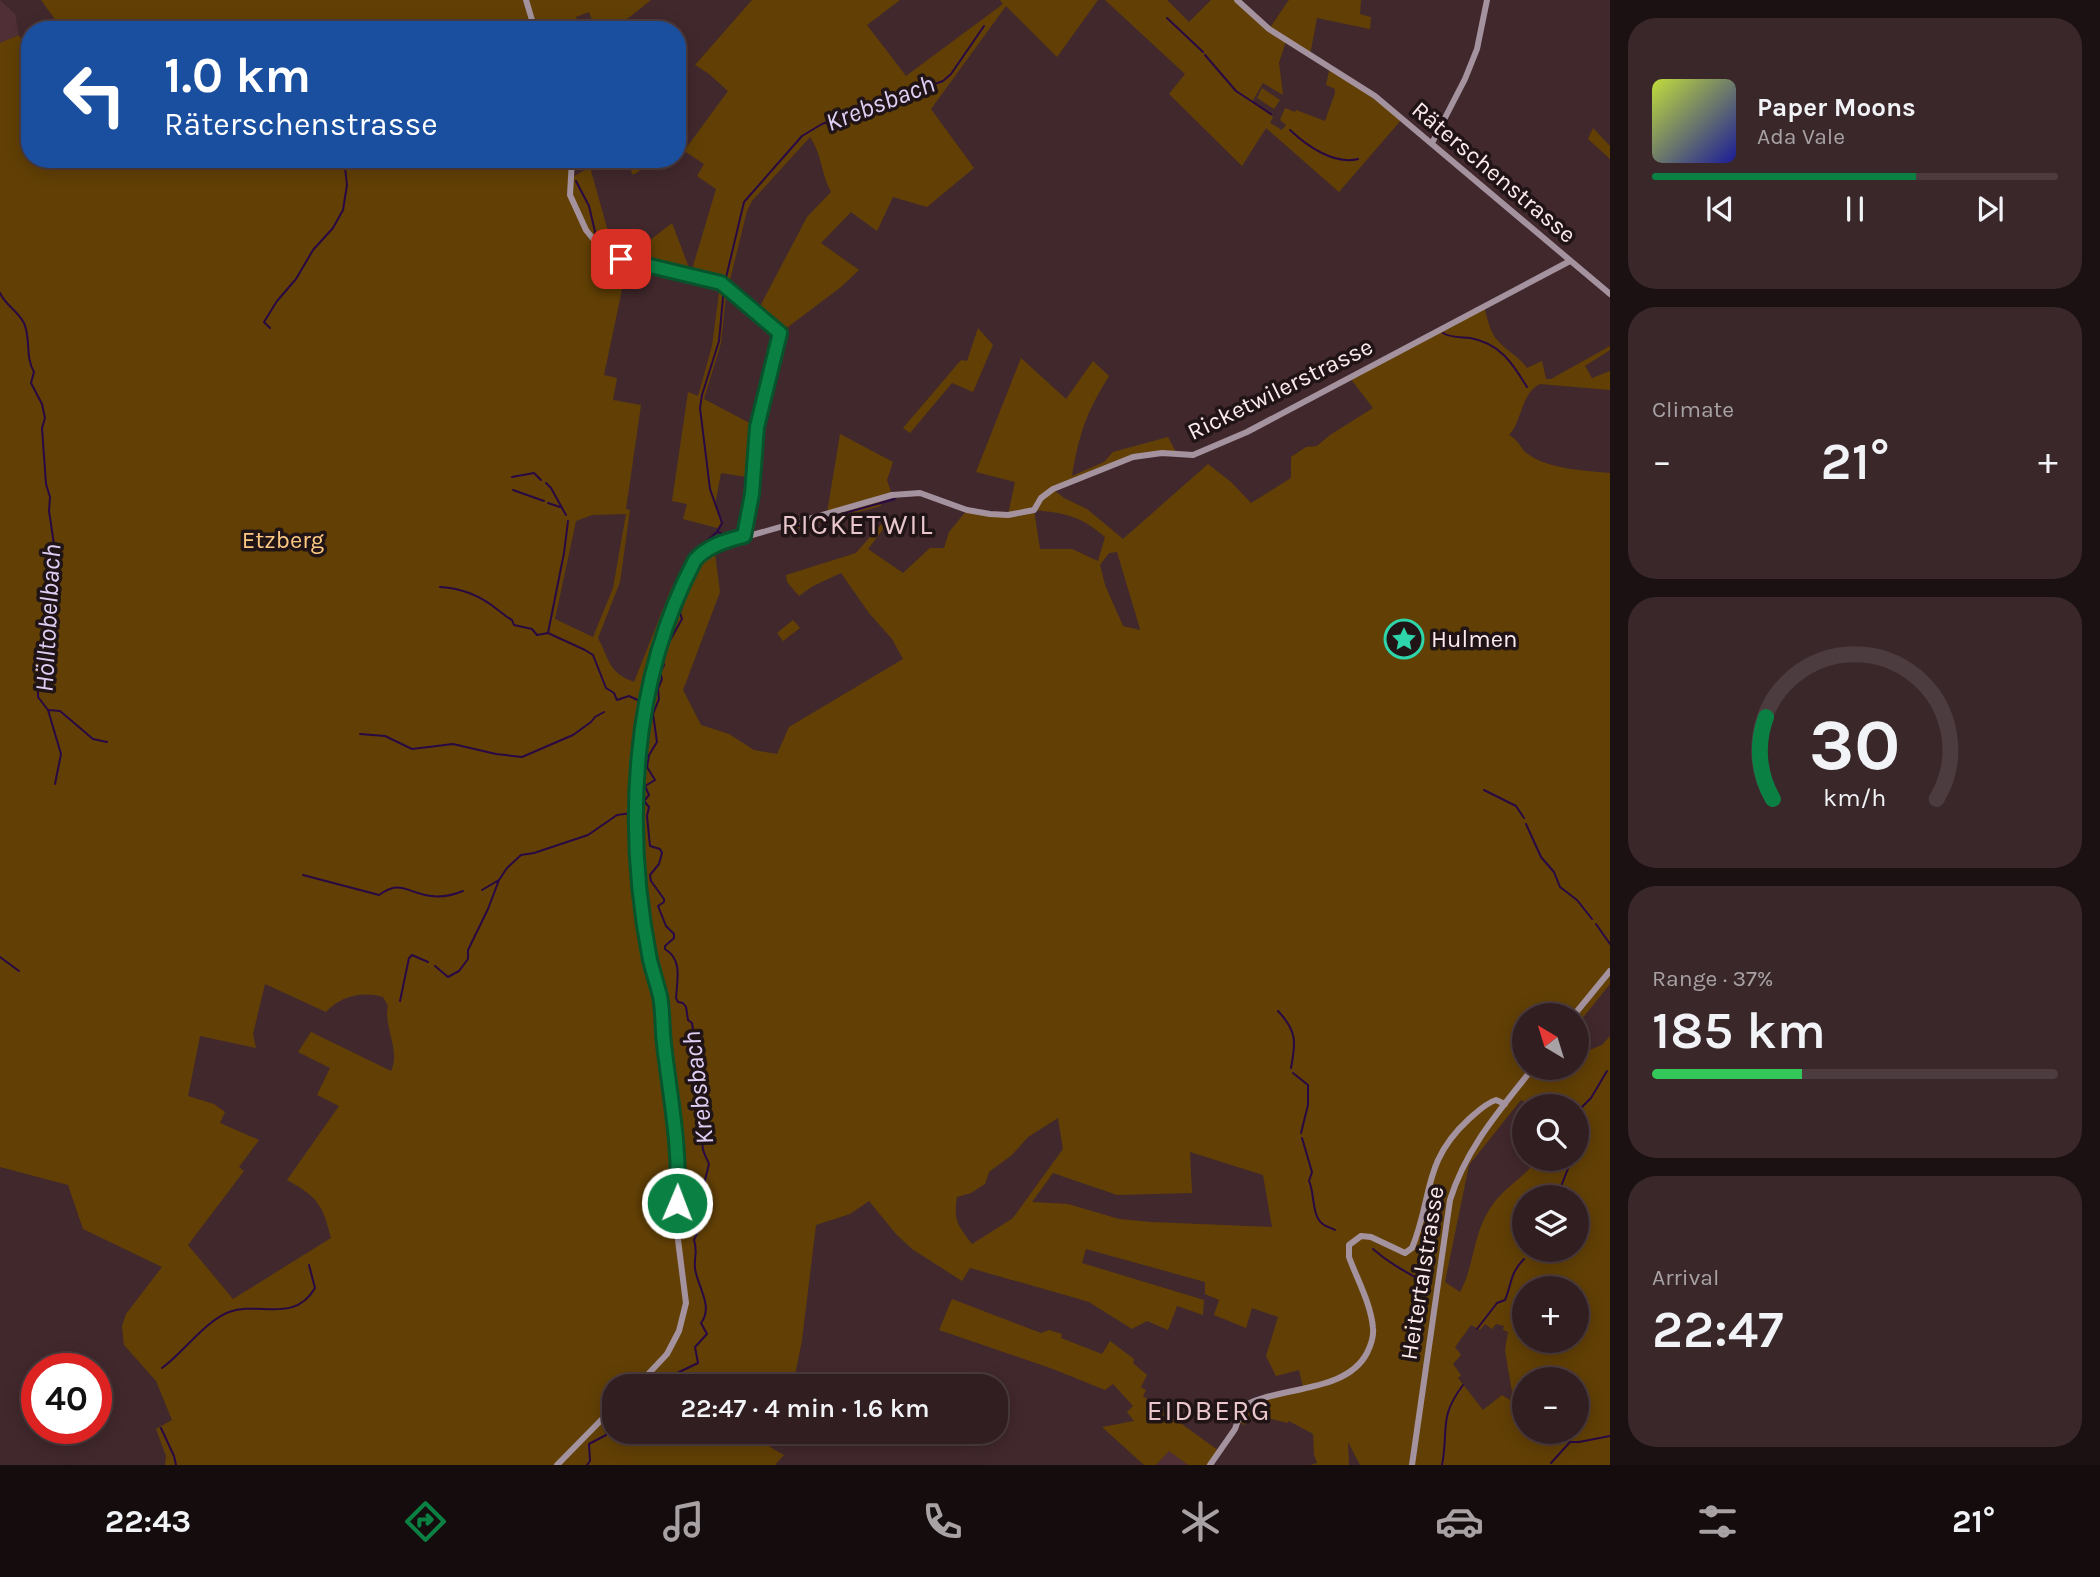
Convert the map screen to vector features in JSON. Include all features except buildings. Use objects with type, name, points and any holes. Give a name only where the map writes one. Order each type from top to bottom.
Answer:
[{"type":"street","points":[[526,0],[532,21]]},
{"type":"street","name":"Räterschenstrasse","points":[[1237,0],[1269,30],[1375,96],[1610,294]]},
{"type":"street","points":[[1432,143],[1465,79],[1477,49],[1487,0]]},
{"type":"street","points":[[571,168],[569,186],[574,205],[593,240],[608,252],[621,259],[721,283],[729,287],[780,333],[757,427],[752,494],[744,536]]},
{"type":"street","name":"Ricketwilerstrasse","points":[[648,1374],[667,1354],[679,1331],[686,1303],[676,1224],[679,1181],[675,1116],[660,998],[650,959],[636,842],[638,783],[646,695],[695,560],[714,546],[744,536],[905,493],[924,494],[956,506],[990,514],[1008,515],[1034,510],[1041,498],[1053,489],[1133,457],[1162,453],[1193,455],[1247,432],[1570,261]]},
{"type":"street","points":[[1584,1003],[1610,971]]},
{"type":"street","name":"Heitertalstrasse","points":[[1412,1465],[1450,1200],[1469,1152],[1523,1080]]},
{"type":"street","points":[[1210,1465],[1235,1429],[1246,1405],[1336,1379],[1352,1371],[1363,1361],[1372,1344],[1374,1329],[1349,1257],[1349,1245],[1361,1236],[1371,1237],[1405,1253],[1412,1248],[1434,1166],[1444,1149],[1462,1127],[1488,1104],[1496,1100],[1504,1104]]},
{"type":"street","points":[[557,1465],[602,1419]]},
{"type":"shaded area","points":[[0,0],[15,14],[19,35],[0,43]]},
{"type":"shaded area","points":[[1169,1451],[1188,1465],[1156,1465]]},
{"type":"green space","points":[[41,0],[651,0],[625,21],[592,21],[589,12],[576,17],[577,21],[56,21]]},
{"type":"green space","name":"Etzberg","points":[[752,0],[900,0],[867,25],[906,76],[1003,4],[1000,0],[1098,0],[1057,57],[1006,6],[931,109],[974,168],[927,207],[893,197],[877,231],[851,212],[821,243],[859,270],[780,333],[757,312],[807,217],[831,192],[810,137],[752,201],[747,211],[726,296],[721,343],[704,399],[757,427],[753,478],[721,473],[715,505],[722,523],[717,528],[683,519],[687,504],[672,501],[688,392],[698,396],[712,346],[720,285],[628,261],[604,375],[617,378],[613,400],[641,405],[626,509],[630,510],[620,582],[598,638],[614,670],[634,682],[672,586],[680,592],[695,560],[714,546],[720,592],[683,690],[701,725],[729,734],[754,750],[777,754],[789,727],[903,659],[892,639],[869,613],[841,573],[799,596],[787,582],[786,575],[856,553],[884,521],[885,527],[868,549],[903,573],[930,548],[944,548],[949,532],[967,510],[1008,515],[1015,482],[976,472],[1021,358],[1066,399],[1093,361],[1109,376],[1084,424],[1072,476],[1104,462],[1113,452],[1168,437],[1177,454],[1148,453],[1054,490],[1087,509],[1123,539],[1208,464],[1231,482],[1251,503],[1291,478],[1291,457],[1306,447],[1317,446],[1373,408],[1350,378],[1484,307],[1497,340],[1527,368],[1542,361],[1546,379],[1551,379],[1610,346],[1610,350],[1585,366],[1592,378],[1610,371],[1610,390],[1540,384],[1529,394],[1509,435],[1528,454],[1546,463],[1610,473],[1610,984],[1589,1010],[1589,1003],[1512,1003],[1512,1080],[1589,1080],[1589,1050],[1602,1045],[1610,1036],[1610,1465],[1360,1465],[1348,1442],[1349,1465],[1310,1465],[1317,1463],[1313,1434],[1289,1421],[1287,1423],[1256,1415],[1245,1425],[1238,1421],[1246,1405],[1303,1387],[1299,1370],[1276,1376],[1266,1356],[1278,1317],[1252,1308],[1246,1328],[1214,1315],[1219,1300],[1205,1294],[1205,1282],[1086,1249],[1082,1263],[1204,1300],[1203,1315],[1177,1306],[1168,1330],[1147,1321],[1132,1329],[1089,1302],[970,1268],[962,1281],[912,1249],[869,1201],[850,1214],[816,1225],[795,1374],[602,1374],[602,1444],[768,1444],[784,1455],[775,1465],[165,1465],[166,1456],[156,1429],[172,1420],[156,1381],[124,1345],[122,1326],[126,1314],[162,1267],[83,1229],[68,1185],[0,1167],[0,43],[19,35],[21,38],[21,168],[572,168],[571,178],[590,168],[609,235],[640,248],[672,223],[691,273],[716,189],[697,176],[704,164],[686,152],[686,148],[728,91],[695,65]],"holes":[[[1034,510],[1072,517],[1088,524],[1105,537],[1098,561],[1072,549],[1040,549]],[[626,514],[613,588],[593,637],[555,619],[576,521],[592,515]],[[1117,552],[1140,630],[1123,626],[1105,585],[1100,565],[1109,553]],[[265,984],[326,1012],[338,1002],[352,996],[375,995],[383,997],[388,1006],[394,1063],[391,1071],[311,1032],[298,1052],[330,1068],[317,1095],[339,1106],[287,1180],[305,1191],[317,1203],[325,1217],[331,1238],[233,1299],[188,1245],[244,1171],[239,1167],[259,1140],[220,1123],[225,1112],[214,1104],[188,1096],[200,1036],[256,1048],[253,1034]],[[1512,1094],[1589,1094],[1589,1171],[1527,1171],[1500,1196],[1484,1220],[1460,1292],[1445,1282],[1469,1165],[1512,1111]],[[1058,1118],[1063,1149],[1013,1218],[972,1244],[958,1222],[957,1197],[971,1193],[985,1184],[989,1172],[1012,1155],[1028,1137]],[[1190,1152],[1263,1175],[1272,1227],[1119,1219],[1068,1204],[1032,1202],[1053,1173],[1117,1195],[1192,1193]],[[1485,1324],[1492,1329],[1496,1324],[1504,1326],[1503,1330],[1508,1332],[1505,1350],[1512,1392],[1510,1400],[1502,1395],[1483,1410],[1458,1378],[1461,1375],[1453,1364],[1461,1355],[1455,1347],[1471,1325],[1480,1330]]]},
{"type":"green space","points":[[1105,0],[1167,0],[1189,22],[1211,0],[1237,0],[1269,29],[1289,0],[1361,0],[1360,14],[1371,17],[1370,29],[1317,18],[1310,55],[1286,41],[1279,63],[1283,95],[1263,83],[1252,102],[1273,117],[1270,123],[1282,130],[1286,125],[1280,120],[1285,108],[1325,121],[1335,93],[1335,89],[1326,85],[1330,67],[1402,119],[1339,192],[1266,128],[1242,166],[1169,94],[1185,74]]},
{"type":"green space","points":[[1262,88],[1280,100],[1274,109],[1257,98]]},
{"type":"green space","points":[[1593,128],[1610,146],[1610,159],[1588,139]]},
{"type":"green space","points":[[630,168],[644,168],[633,175]]},
{"type":"green space","points":[[978,328],[993,345],[973,392],[952,383],[910,433],[903,428],[961,360],[967,361]]},
{"type":"green space","points":[[840,434],[893,462],[887,480],[892,495],[880,498],[881,506],[785,532],[784,525],[827,513]]},
{"type":"green space","points":[[793,620],[800,628],[783,641],[777,633]]},
{"type":"green space","points":[[952,1299],[1041,1333],[1049,1330],[1062,1334],[1061,1338],[1102,1354],[1110,1341],[1134,1359],[1133,1363],[1147,1375],[1141,1387],[1146,1390],[1143,1396],[1219,1451],[1210,1465],[1188,1465],[1169,1451],[1156,1465],[1144,1465],[1102,1427],[1134,1421],[1127,1412],[1133,1406],[1113,1384],[1105,1390],[939,1330]]},
{"type":"waterway","points":[[1167,18],[1203,52]]},
{"type":"waterway","name":"Krebsbach","points":[[725,282],[744,202],[802,136],[822,124],[943,81],[951,74],[984,26]]},
{"type":"waterway","points":[[1205,55],[1236,91],[1271,114]]},
{"type":"waterway","points":[[1290,130],[1304,142],[1330,157],[1358,159]]},
{"type":"waterway","points":[[270,328],[264,322],[277,301],[296,279],[313,250],[333,228],[343,210],[347,185],[345,168]]},
{"type":"waterway","points":[[576,181],[589,206],[596,236],[605,242],[641,251]]},
{"type":"waterway","name":"Krebsbach","points":[[704,549],[704,543],[717,532],[722,523],[710,489],[700,408],[719,341],[724,287]]},
{"type":"waterway","name":"Hölltobelbach","points":[[0,293],[24,323],[34,372],[31,383],[42,404],[45,418],[42,428],[46,484],[50,497],[49,511],[55,551],[49,584],[51,627],[38,679],[38,697],[48,710],[61,754],[55,784]]},
{"type":"waterway","points":[[1443,333],[1480,341],[1498,350],[1511,363],[1527,387]]},
{"type":"waterway","points":[[512,477],[534,473],[541,480]]},
{"type":"waterway","points":[[546,483],[566,515]]},
{"type":"waterway","points":[[513,490],[544,501]]},
{"type":"waterway","points":[[791,528],[895,499]]},
{"type":"waterway","points":[[548,503],[560,507]]},
{"type":"waterway","points":[[568,521],[548,633],[593,655],[606,688],[614,693],[617,700],[629,696],[642,702]]},
{"type":"waterway","points":[[718,532],[725,535]]},
{"type":"waterway","name":"Krebsbach","points":[[675,1374],[698,1363],[695,1347],[707,1334],[701,1323],[706,1310],[696,1275],[694,1240],[704,1212],[696,1190],[704,1184],[709,1164],[703,1148],[699,1088],[693,1078],[698,1060],[689,1038],[693,1030],[692,1023],[688,1020],[686,1007],[676,998],[677,965],[665,949],[674,934],[666,926],[658,906],[664,899],[651,881],[650,875],[659,864],[662,853],[660,849],[650,846],[647,816],[649,807],[644,801],[649,795],[645,786],[655,780],[647,767],[649,755],[657,742],[653,714],[659,699],[658,689],[662,679],[660,673],[664,665],[662,659],[682,619],[680,613],[705,554]]},
{"type":"waterway","points":[[440,587],[456,589],[478,597],[512,620],[514,625],[532,629],[537,635],[548,633]]},
{"type":"waterway","points":[[49,710],[60,711],[93,739],[107,742]]},
{"type":"waterway","points":[[360,734],[385,736],[412,749],[453,744],[522,757],[573,735],[604,712]]},
{"type":"waterway","points":[[1484,790],[1516,806],[1524,818]]},
{"type":"waterway","points":[[435,966],[448,977],[459,971],[468,959],[468,950],[499,880],[521,855],[588,835],[617,815],[632,813]]},
{"type":"waterway","points":[[1526,824],[1541,857],[1554,872],[1560,887],[1577,900],[1592,919]]},
{"type":"waterway","points":[[303,875],[379,895],[392,888],[435,896],[463,891]]},
{"type":"waterway","points":[[482,890],[499,880]]},
{"type":"waterway","points":[[1596,924],[1610,944]]},
{"type":"waterway","points":[[400,1001],[409,958],[412,955],[428,962]]},
{"type":"waterway","points":[[0,957],[19,971]]},
{"type":"waterway","points":[[1278,1011],[1294,1037],[1291,1068]]},
{"type":"waterway","points":[[1589,1100],[1607,1071]]},
{"type":"waterway","points":[[1293,1073],[1308,1085],[1308,1105],[1301,1133]]},
{"type":"waterway","points":[[1302,1138],[1312,1172],[1309,1181],[1315,1211],[1324,1225],[1335,1230]]},
{"type":"waterway","points":[[1562,1185],[1567,1171]]},
{"type":"waterway","points":[[1373,1249],[1424,1282]]},
{"type":"waterway","points":[[1477,1329],[1497,1303],[1505,1300],[1521,1262]]},
{"type":"waterway","points":[[162,1368],[220,1316],[240,1309],[286,1309],[307,1299],[315,1288],[309,1265]]},
{"type":"waterway","points":[[1442,1465],[1447,1416],[1463,1385]]},
{"type":"waterway","points":[[161,1428],[176,1465]]},
{"type":"waterway","points":[[1551,1463],[1570,1442],[1610,1436]]},
{"type":"waterway","name":"Krebsbach","points":[[587,1465],[590,1461],[589,1444],[602,1437]]},
{"type":"place","name":"Hulmen","points":[[1404,639]]},
{"type":"district","name":"RICKETWIL","points":[[858,524]]},
{"type":"district","name":"EIDBERG","points":[[1209,1410]]},
{"type":"route","points":[[621,259],[721,283],[729,287],[780,333],[757,427],[752,494],[744,536],[714,546],[695,560],[661,645],[646,695],[635,813],[636,842],[650,959],[660,998],[675,1116],[679,1181],[677,1203]]}]
